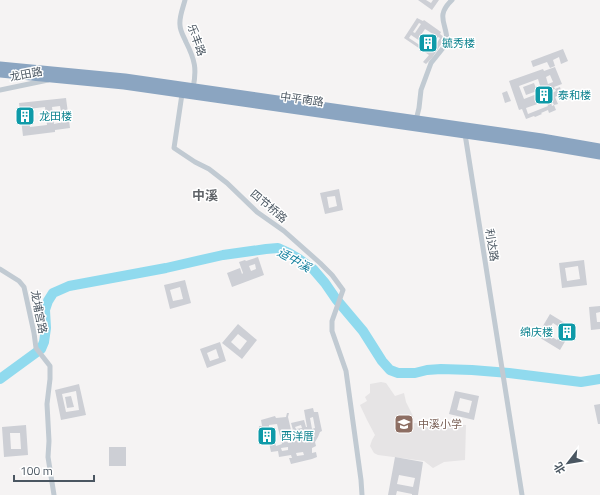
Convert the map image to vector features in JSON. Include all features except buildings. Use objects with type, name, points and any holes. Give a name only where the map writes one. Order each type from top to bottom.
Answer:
[{"type":"highway","points":[[0,66],[125,78],[542,138],[600,148]]},
{"type":"highway","name":"中平南路","points":[[0,73],[124,85],[600,155]]},
{"type":"street","name":"乐丰路","points":[[185,0],[180,18],[180,26],[193,56],[195,80],[193,88]]},
{"type":"street","points":[[416,120],[421,90],[431,63],[446,43],[446,34],[442,21],[443,13],[444,8],[452,0]]},
{"type":"street","name":"龙田路","points":[[0,90],[56,78]]},
{"type":"street","name":"四节桥路","points":[[182,94],[174,148],[195,162],[209,169],[227,183],[257,212],[284,232],[320,263],[332,275],[343,290],[332,321],[332,331],[346,371],[362,495]]},
{"type":"street","name":"利达路","points":[[465,134],[522,495]]},
{"type":"street","name":"龙埔宫路","points":[[0,269],[20,281],[24,287],[36,348],[50,366],[47,404],[49,441],[48,457],[54,495]]},
{"type":"shaded area","name":"中溪小学","points":[[381,382],[386,383],[395,396],[404,393],[406,402],[413,416],[414,423],[466,425],[465,460],[444,462],[433,468],[424,461],[378,455],[374,453],[370,446],[375,435],[360,405],[367,401],[365,397],[370,393],[370,384]]},
{"type":"waterway","name":"适中溪","points":[[0,379],[41,349],[44,342],[46,328],[45,310],[53,293],[69,286],[166,268],[223,255],[278,248],[289,253],[313,269],[363,331],[382,361],[390,370],[398,373],[415,373],[441,369],[472,370],[581,382],[600,379]]},
{"type":"place","name":"毓秀楼","points":[[428,43]]},
{"type":"place","name":"泰和楼","points":[[544,95]]},
{"type":"place","name":"龙田楼","points":[[25,116]]},
{"type":"place","name":"绵庆楼","points":[[567,332]]},
{"type":"place","name":"中溪小学","points":[[404,424]]},
{"type":"place","name":"西洋厝","points":[[267,436]]},
{"type":"district","name":"中溪","points":[[205,195]]}]
